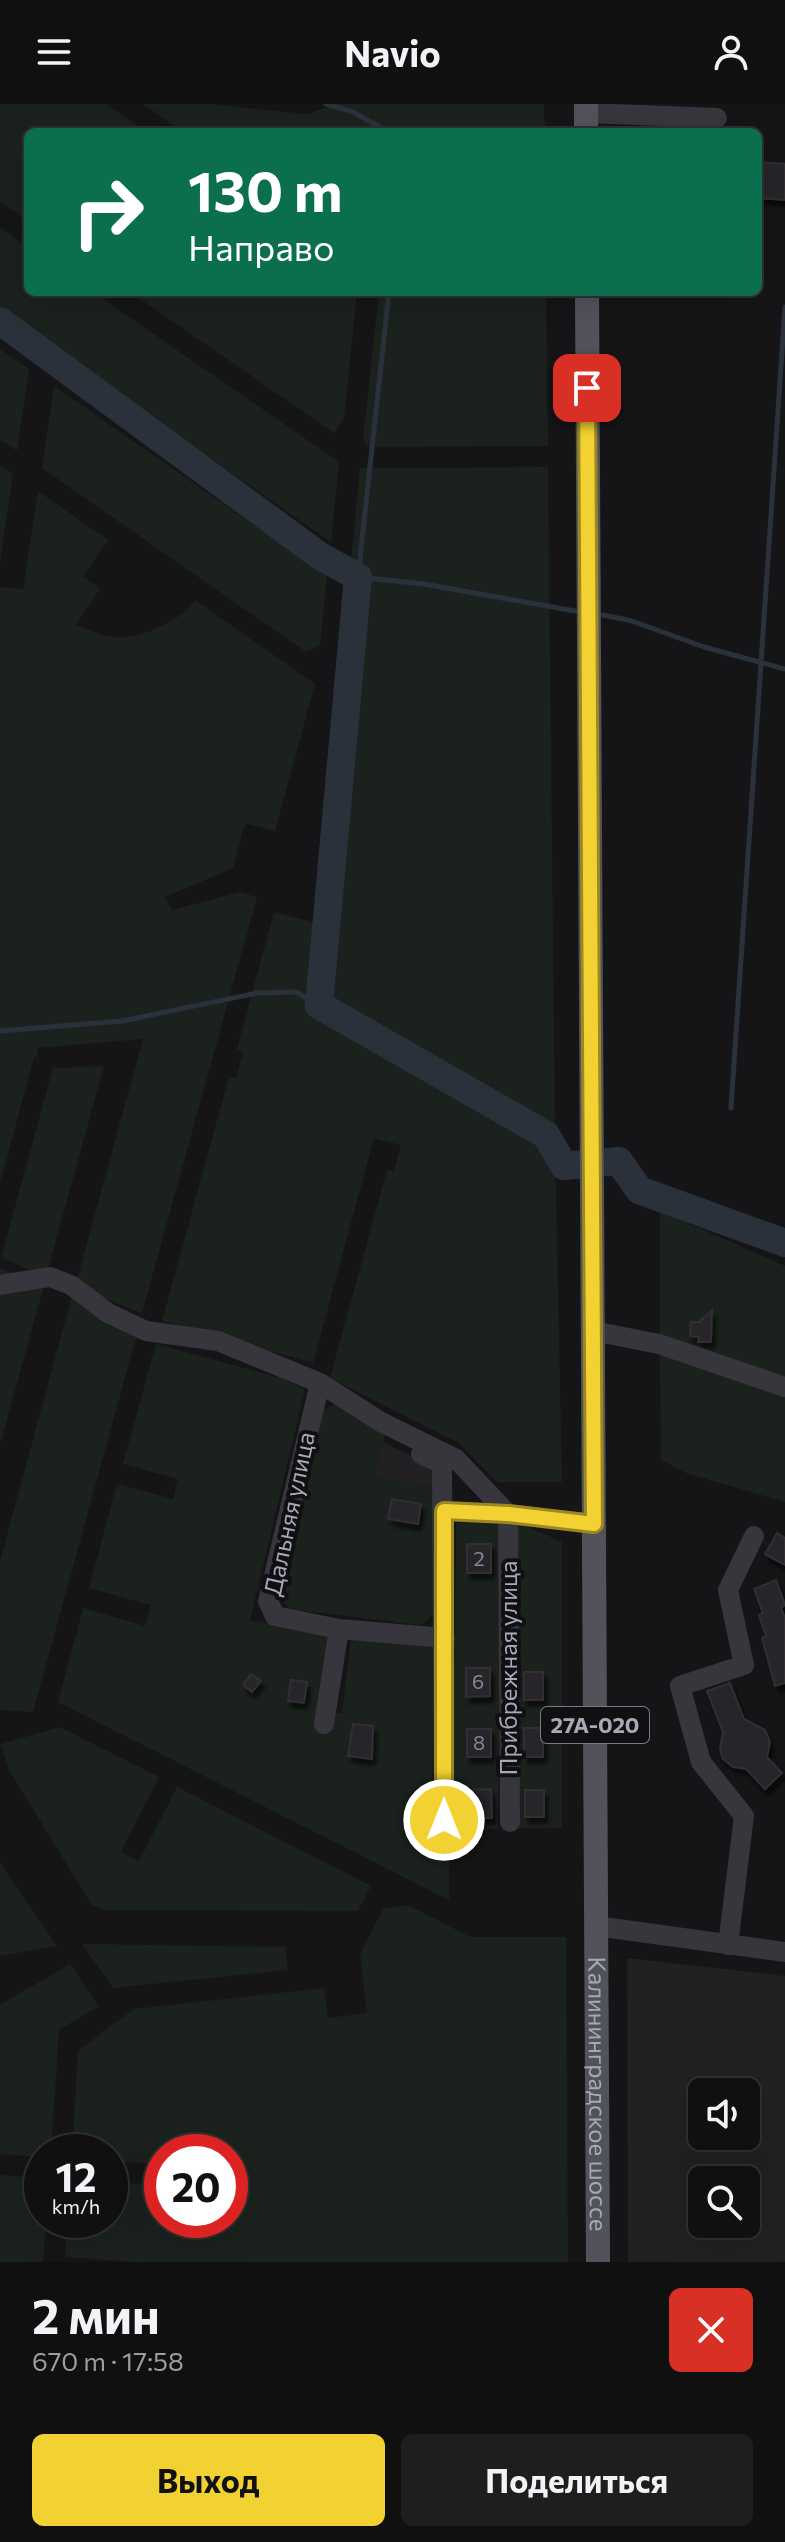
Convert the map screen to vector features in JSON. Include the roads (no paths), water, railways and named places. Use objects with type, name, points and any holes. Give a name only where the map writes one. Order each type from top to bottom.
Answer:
[{"type":"main road","name":"27А-020","points":[[587,296],[596,1926]]},
{"type":"main road","name":"Калининградское шоссе","points":[[596,1926],[598,2262]]},
{"type":"street","points":[[586,116],[717,118]]},
{"type":"street","points":[[0,1285],[50,1277],[71,1285],[108,1313],[146,1331],[218,1341],[320,1383],[381,1422],[456,1459],[508,1514]]},
{"type":"street","points":[[593,1331],[659,1344],[785,1387]]},
{"type":"street","name":"Дальняя улица","points":[[320,1383],[268,1601],[275,1616],[339,1629],[445,1638]]},
{"type":"street","points":[[392,1439],[442,1464],[444,1820]]},
{"type":"street","points":[[444,1511],[508,1514],[594,1524]]},
{"type":"street","name":"Прибрежная улица","points":[[508,1514],[510,1822]]},
{"type":"street","points":[[728,1945],[744,1816],[701,1762],[680,1686],[744,1665],[728,1590],[754,1536]]},
{"type":"street","points":[[324,1724],[339,1629]]},
{"type":"street","points":[[596,1926],[785,1952]]},
{"type":"waterway","points":[[326,104],[353,112],[382,128]]},
{"type":"waterway","points":[[389,296],[358,577],[424,584],[575,611]]},
{"type":"waterway","points":[[731,1108],[785,307]]},
{"type":"waterway","points":[[0,321],[320,556],[358,577],[319,1005],[546,1135],[564,1166],[619,1161],[639,1190],[785,1243]]},
{"type":"waterway","points":[[603,615],[632,621],[704,647],[785,669]]},
{"type":"waterway","points":[[0,1031],[122,1021],[257,993],[296,992],[319,1005]]}]
